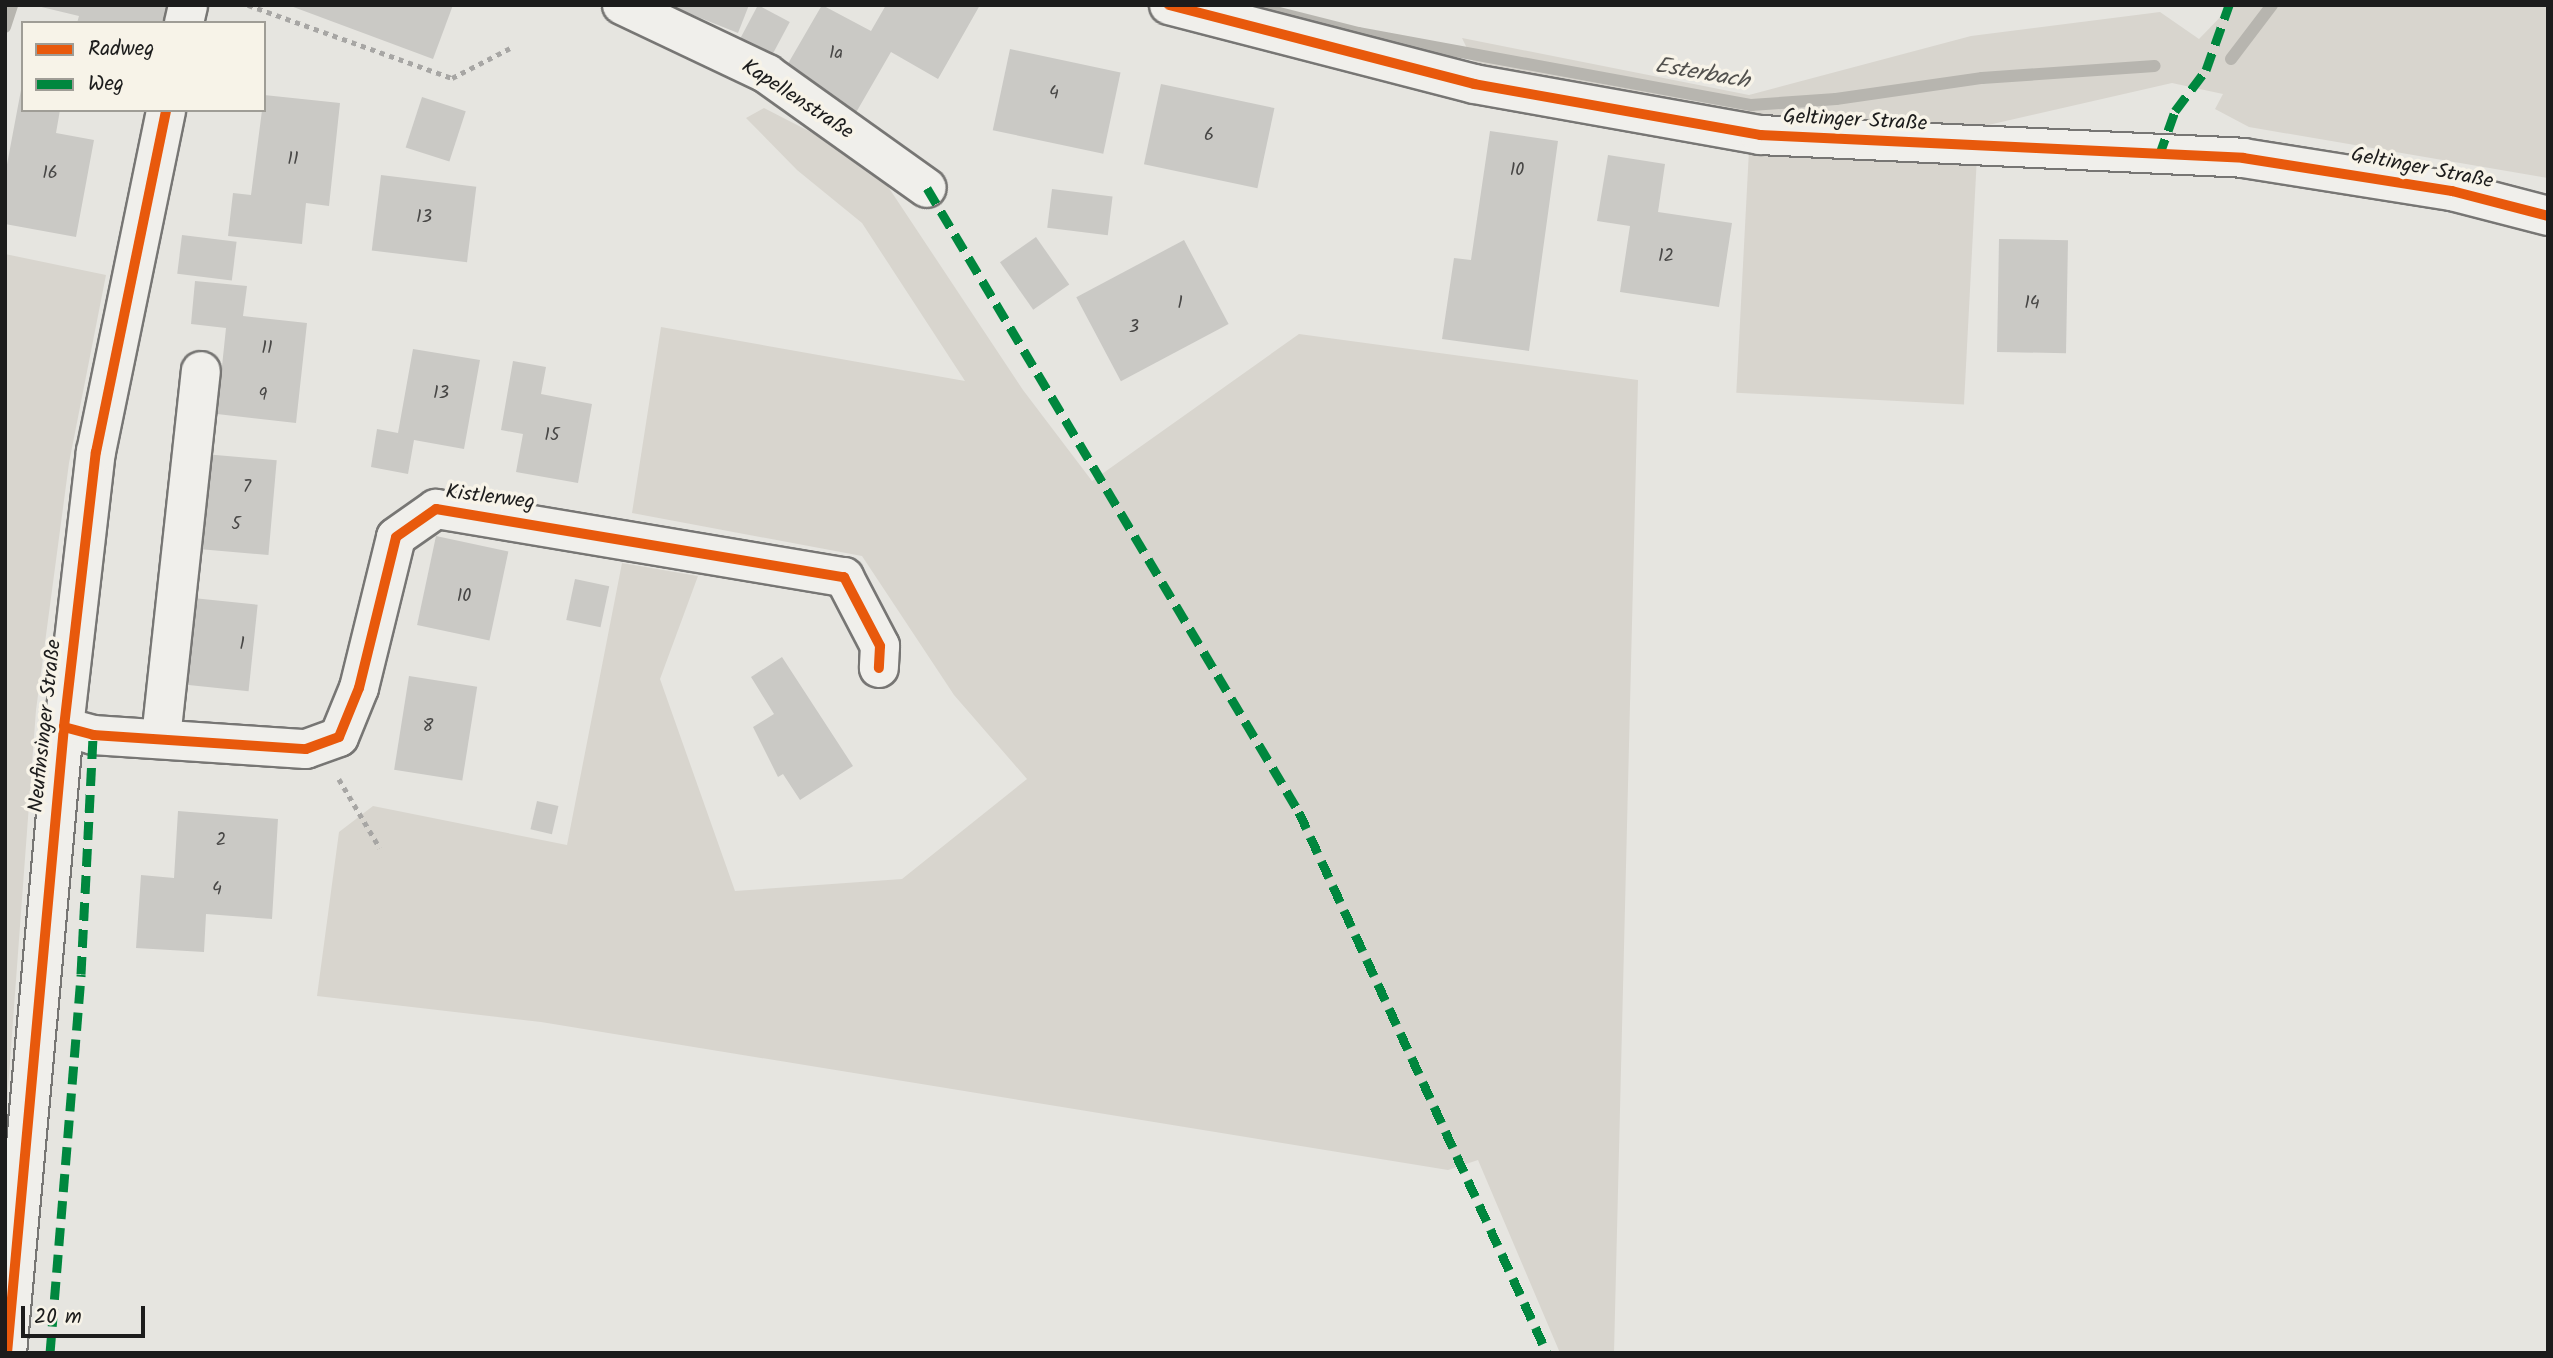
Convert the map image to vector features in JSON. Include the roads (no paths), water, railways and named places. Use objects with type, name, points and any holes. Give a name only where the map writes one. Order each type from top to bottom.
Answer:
[{"type":"street","name":"Kapellenstraße","points":[[622,5],[766,75],[927,188]]},
{"type":"street","name":"Geltinger Straße","points":[[1169,5],[1474,83],[1760,135],[2243,158],[2452,191],[2548,216]]},
{"type":"street","name":"Neufinsinger Straße","points":[[7,1353],[64,727],[96,452],[166,112]]},
{"type":"street","points":[[64,727],[161,738],[201,371]]},
{"type":"street","name":"Kistlerweg","points":[[161,738],[306,749],[339,737],[359,688],[396,537],[436,509],[844,577],[880,646],[879,668]]},
{"type":"waterway","name":"Esterbach","points":[[5,27],[12,5]]},
{"type":"waterway","name":"Esterbach","points":[[1248,5],[1358,33],[1751,105],[1836,99],[1982,78],[2155,66]]},
{"type":"waterway","name":"Esterbach","points":[[2231,59],[2272,5]]}]
